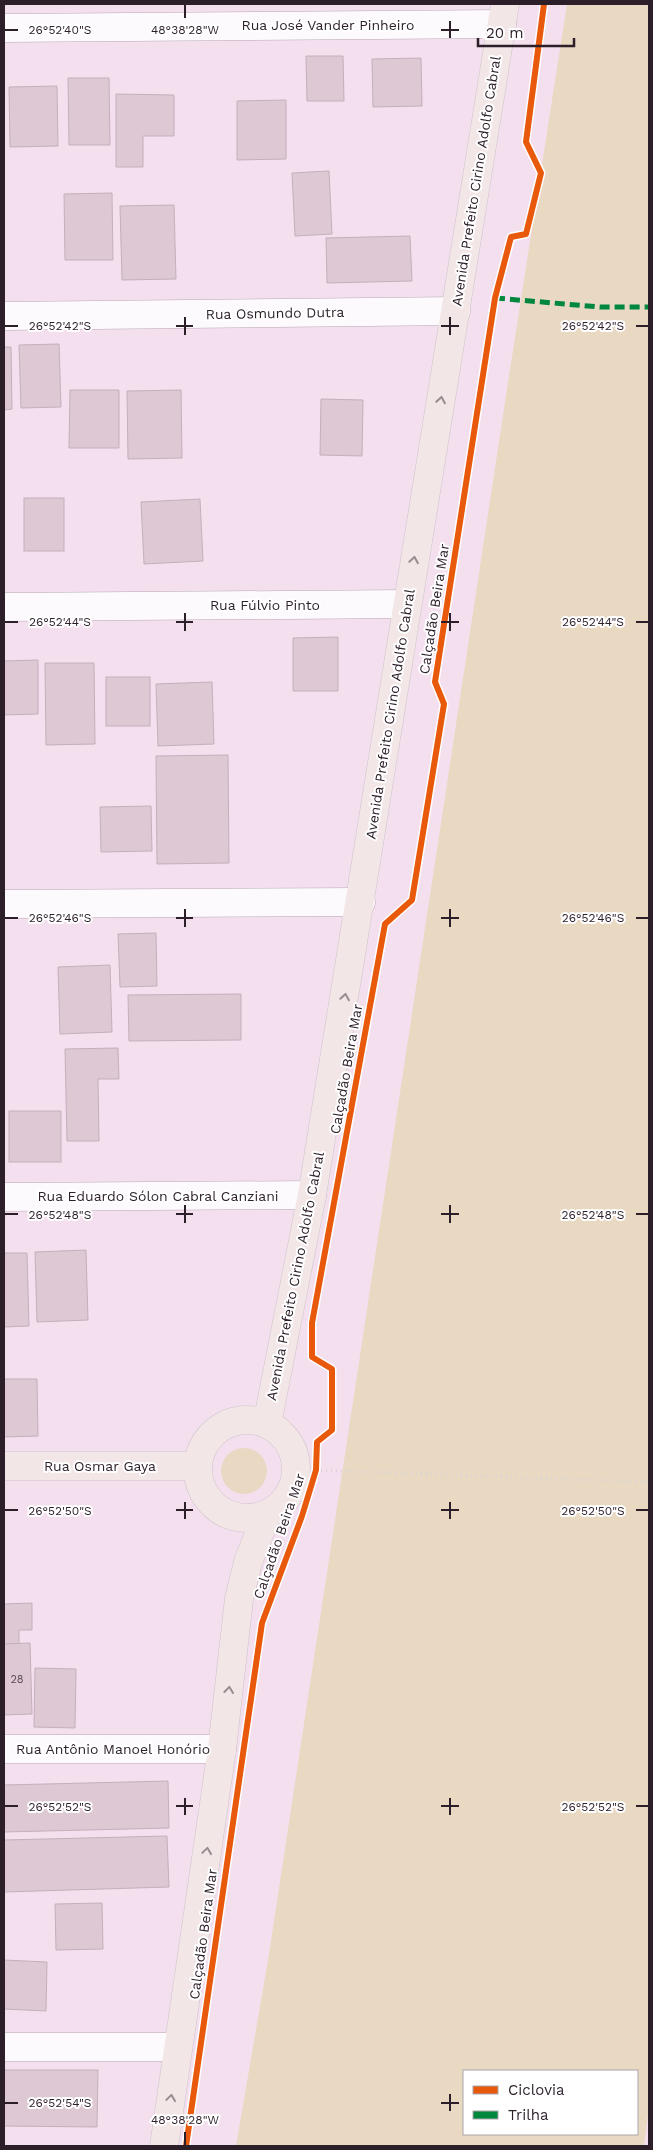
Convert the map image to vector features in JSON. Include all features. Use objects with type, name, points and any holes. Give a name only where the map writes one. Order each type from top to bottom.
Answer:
[{"type":"main road","name":"Avenida Prefeito Cirino Adolfo Cabral","points":[[267,1424],[312,1195],[503,14]]},
{"type":"main road","points":[[252,1419],[267,1424],[286,1438],[292,1447],[297,1469],[293,1488],[283,1504],[267,1514],[253,1518],[238,1518],[224,1513],[213,1505],[204,1494],[198,1480],[197,1466],[200,1450],[209,1436],[221,1426],[236,1420],[252,1419]]},
{"type":"main road","name":"Rua Osmar Gaya","points":[[4,1466],[197,1466]]},
{"type":"main road","points":[[164,2146],[222,1749],[239,1599],[248,1562],[267,1514]]},
{"type":"street","name":"Rua José Vander Pinheiro","points":[[4,28],[503,14]]},
{"type":"street","name":"Rua Osmundo Dutra","points":[[4,316],[456,311]]},
{"type":"street","name":"Rua Fúlvio Pinto","points":[[4,607],[407,604]]},
{"type":"street","points":[[4,904],[360,902]]},
{"type":"street","name":"Rua Eduardo Sólon Cabral Canziani","points":[[4,1197],[312,1195]]},
{"type":"street","name":"Rua Antônio Manoel Honório","points":[[4,1749],[222,1749]]},
{"type":"street","points":[[4,2047],[178,2047]]},
{"type":"path","points":[[316,1470],[649,1482]]},
{"type":"shaded area","points":[[567,4],[649,4],[649,2107],[644,2146],[236,2146],[269,1954]]},
{"type":"shaded area","points":[[244,1448],[257,1452],[263,1458],[267,1471],[263,1484],[257,1490],[244,1494],[231,1490],[225,1484],[221,1471],[225,1458],[231,1452]]},
{"type":"building","points":[[306,56],[343,56],[344,101],[307,101]]},
{"type":"building","points":[[421,58],[422,106],[373,107],[372,59]]},
{"type":"building","points":[[68,78],[109,78],[110,145],[69,145]]},
{"type":"building","points":[[57,86],[58,146],[10,147],[9,87]]},
{"type":"building","points":[[116,94],[174,95],[174,136],[143,136],[143,167],[116,167]]},
{"type":"building","points":[[286,100],[286,159],[237,160],[237,101]]},
{"type":"building","points":[[329,171],[332,234],[295,236],[292,173]]},
{"type":"building","points":[[112,193],[113,260],[65,260],[64,194]]},
{"type":"building","points":[[174,205],[176,279],[122,280],[120,206]]},
{"type":"building","points":[[410,236],[412,281],[327,283],[326,238]]},
{"type":"building","points":[[59,344],[61,407],[21,408],[19,345]]},
{"type":"building","points":[[4,347],[11,347],[12,409],[4,410]]},
{"type":"building","points":[[70,390],[119,390],[119,448],[69,448]]},
{"type":"building","points":[[181,390],[182,458],[128,459],[127,391]]},
{"type":"building","points":[[321,399],[363,400],[362,456],[320,455]]},
{"type":"building","points":[[24,498],[64,498],[64,551],[24,551]]},
{"type":"building","points":[[200,499],[203,561],[144,564],[141,502]]},
{"type":"building","points":[[338,637],[338,691],[293,691],[293,638]]},
{"type":"building","points":[[38,660],[38,714],[4,715],[4,661]]},
{"type":"building","points":[[45,663],[94,663],[95,744],[46,745]]},
{"type":"building","points":[[106,677],[150,677],[150,726],[106,726]]},
{"type":"building","points":[[212,682],[214,744],[158,746],[156,684]]},
{"type":"building","points":[[228,755],[229,863],[157,864],[156,756]]},
{"type":"building","points":[[151,806],[152,851],[101,852],[100,807]]},
{"type":"building","points":[[156,933],[157,986],[120,987],[118,934]]},
{"type":"building","points":[[110,965],[112,1032],[60,1034],[58,967]]},
{"type":"building","points":[[241,994],[241,1040],[129,1041],[128,995]]},
{"type":"building","points":[[118,1048],[119,1079],[98,1079],[99,1141],[67,1141],[65,1049]]},
{"type":"building","points":[[9,1111],[61,1111],[61,1162],[9,1162]]},
{"type":"building","points":[[86,1250],[88,1320],[37,1322],[35,1252]]},
{"type":"building","points":[[4,1253],[27,1253],[29,1326],[4,1327]]},
{"type":"building","points":[[4,1379],[37,1379],[38,1436],[4,1437]]},
{"type":"building","points":[[32,1603],[32,1630],[19,1630],[19,1644],[4,1644],[4,1604]]},
{"type":"building","points":[[30,1643],[32,1714],[4,1715],[4,1644]]},
{"type":"building","points":[[35,1668],[76,1669],[75,1728],[34,1727]]},
{"type":"building","points":[[168,1781],[169,1828],[4,1832],[4,1785]]},
{"type":"building","points":[[167,1836],[169,1887],[4,1892],[4,1840]]},
{"type":"building","points":[[102,1903],[103,1949],[56,1950],[55,1904]]},
{"type":"building","points":[[4,1960],[47,1962],[46,2011],[4,2009]]},
{"type":"building","points":[[4,2070],[98,2070],[97,2127],[4,2126]]},
{"type":"marked path","points":[[495,298],[600,307],[649,307]]},
{"type":"cycle path","name":"Calçadão Beira Mar","points":[[186,2146],[262,1623],[302,1516],[316,1470],[317,1442],[332,1430],[332,1369],[312,1357],[312,1323],[385,924],[412,900],[444,704],[435,682],[495,298],[511,237],[526,234],[541,173],[526,142],[544,4]]}]
